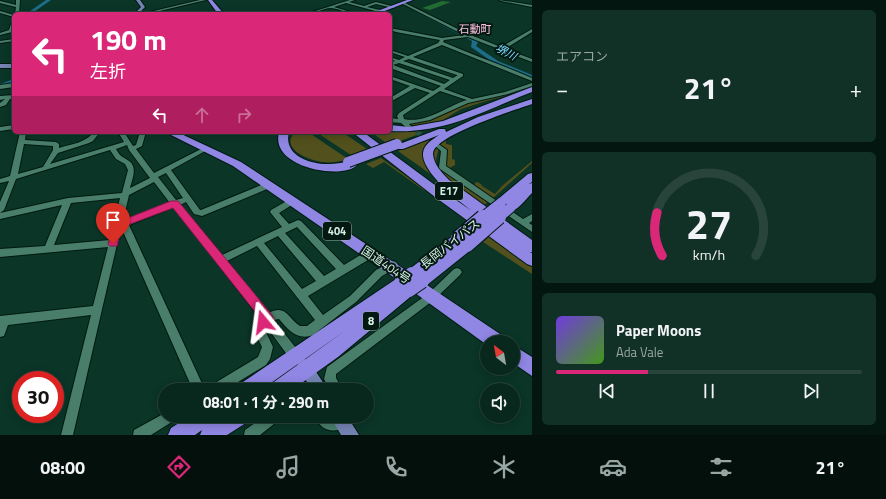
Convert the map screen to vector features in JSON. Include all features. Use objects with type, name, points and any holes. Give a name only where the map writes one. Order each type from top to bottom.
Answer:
[{"type":"highway","points":[[207,0],[216,12]]},
{"type":"highway","points":[[207,0],[219,12]]},
{"type":"highway","points":[[372,12],[407,1]]},
{"type":"highway","points":[[532,89],[495,105],[444,136],[433,143],[429,148],[428,154],[430,165],[444,183],[532,247]]},
{"type":"highway","points":[[495,105],[532,96]]},
{"type":"highway","points":[[506,110],[532,96]]},
{"type":"highway","points":[[392,128],[429,128],[506,110],[532,101]]},
{"type":"highway","points":[[283,134],[282,138],[284,148],[290,155],[313,166],[325,168],[350,163],[443,131],[477,116]]},
{"type":"highway","name":"国道404号","points":[[174,134],[237,164],[370,254],[392,265],[432,296],[487,335]]},
{"type":"highway","points":[[290,134],[287,143],[299,156],[313,162],[325,164],[350,163]]},
{"type":"highway","points":[[350,134],[439,194]]},
{"type":"highway","name":"E17","points":[[360,134],[439,194],[532,260]]},
{"type":"highway","name":"E17","points":[[368,134],[532,251]]},
{"type":"highway","name":"長岡バイパス","points":[[509,205],[532,176]]},
{"type":"highway","name":"長岡バイパス","points":[[260,383],[300,362],[332,351],[411,282],[532,187]]},
{"type":"highway","points":[[520,358],[532,367]]},
{"type":"highway","name":"長岡バイパス","points":[[283,383],[300,362]]},
{"type":"highway","points":[[178,435],[196,423]]},
{"type":"highway","points":[[210,435],[228,423]]},
{"type":"main road","points":[[138,0],[143,7],[138,12]]},
{"type":"main road","points":[[0,66],[12,66]]},
{"type":"main road","points":[[509,205],[532,192]]},
{"type":"main road","points":[[300,362],[316,383]]},
{"type":"street","points":[[0,1],[7,0]]},
{"type":"street","points":[[17,12],[18,0]]},
{"type":"street","points":[[152,12],[207,0]]},
{"type":"street","points":[[314,12],[352,0],[369,5]]},
{"type":"street","points":[[501,0],[532,6]]},
{"type":"street","points":[[518,4],[526,0]]},
{"type":"street","points":[[0,1],[18,7]]},
{"type":"street","points":[[407,1],[465,36],[532,61]]},
{"type":"street","points":[[345,2],[363,7],[372,12],[386,5]]},
{"type":"street","points":[[363,7],[376,3],[393,6]]},
{"type":"street","points":[[330,7],[348,12]]},
{"type":"street","points":[[0,12],[12,15]]},
{"type":"street","points":[[0,15],[7,14]]},
{"type":"street","points":[[0,34],[10,31],[12,25]]},
{"type":"street","points":[[392,30],[410,35],[425,36],[441,41],[484,61],[503,67],[532,80]]},
{"type":"street","points":[[501,49],[532,30]]},
{"type":"street","points":[[392,65],[441,41],[465,36]]},
{"type":"street","points":[[0,42],[12,40]]},
{"type":"street","points":[[392,52],[461,75],[401,114],[400,118],[410,127]]},
{"type":"street","points":[[392,59],[454,80]]},
{"type":"street","points":[[392,67],[471,100]]},
{"type":"street","points":[[392,79],[434,93]]},
{"type":"street","points":[[392,120],[403,122],[428,119],[452,107],[471,100],[506,93],[532,84]]},
{"type":"street","points":[[2,87],[12,86]]},
{"type":"street","points":[[392,99],[414,86]]},
{"type":"street","points":[[0,98],[11,97]]},
{"type":"street","points":[[0,105],[4,104],[11,97]]},
{"type":"street","points":[[0,129],[12,127]]},
{"type":"street","points":[[0,210],[14,178],[23,134]]},
{"type":"street","points":[[56,151],[87,142],[91,140],[96,134]]},
{"type":"street","points":[[122,134],[129,146],[174,204],[268,319],[300,362]]},
{"type":"street","points":[[0,181],[112,148],[139,146],[142,134]]},
{"type":"street","points":[[22,142],[56,144],[56,151],[46,165],[46,168]]},
{"type":"street","points":[[437,145],[444,150],[442,167],[532,229]]},
{"type":"street","points":[[67,435],[113,244],[121,224],[131,170],[128,163],[118,158],[112,148]]},
{"type":"street","points":[[0,216],[68,201],[126,194],[205,149]]},
{"type":"street","points":[[168,170],[197,212],[202,213],[269,185]]},
{"type":"street","points":[[121,224],[187,199]]},
{"type":"street","points":[[48,248],[68,201]]},
{"type":"street","points":[[292,201],[274,212],[283,229],[323,282]]},
{"type":"street","points":[[523,223],[532,217]]},
{"type":"street","points":[[220,260],[296,223],[299,224],[343,270]]},
{"type":"street","points":[[121,224],[196,383]]},
{"type":"street","points":[[258,241],[323,322]]},
{"type":"street","points":[[0,253],[113,244]]},
{"type":"street","points":[[302,295],[370,254]]},
{"type":"street","points":[[226,383],[262,361],[266,356],[268,347],[259,328],[260,324],[276,313],[281,314],[294,329],[303,332],[309,331],[353,299],[379,273],[392,265]]},
{"type":"street","points":[[333,383],[330,379],[331,371],[432,296],[457,272]]},
{"type":"street","points":[[0,332],[2,321],[98,310]]},
{"type":"street","points":[[139,435],[159,423]]},
{"type":"street","points":[[250,435],[266,423]]},
{"type":"street","points":[[328,423],[330,425],[339,423]]},
{"type":"shaded area","points":[[532,85],[532,87],[513,94],[461,109],[440,122],[412,128],[408,123],[432,119],[467,102],[505,95]]},
{"type":"shaded area","points":[[392,129],[415,131],[419,134],[389,145],[374,134],[392,134]]},
{"type":"shaded area","points":[[294,134],[311,134],[348,159],[335,162],[325,162],[310,159],[298,153],[293,148],[291,138]]},
{"type":"shaded area","points":[[320,134],[345,134],[370,151],[354,157]]},
{"type":"shaded area","points":[[446,138],[446,144],[452,145],[452,159],[455,160],[455,165],[450,168],[444,164],[446,153],[445,148],[437,143]]},
{"type":"shaded area","points":[[427,140],[430,141],[424,150],[424,160],[429,170],[436,178],[398,151]]},
{"type":"shaded area","points":[[435,146],[439,149],[436,159],[437,166],[488,202],[481,207],[448,183],[432,159]]},
{"type":"shaded area","points":[[381,158],[426,190],[425,191],[384,162],[373,168],[366,164]]},
{"type":"shaded area","points":[[532,161],[532,163],[492,199],[479,191],[474,184],[477,182],[495,194],[502,186]]},
{"type":"shaded area","points":[[490,236],[532,267],[532,274],[483,242]]},
{"type":"building","points":[[442,1],[451,2],[430,10],[422,8]]},
{"type":"waterway","points":[[31,12],[49,0]]},
{"type":"waterway","name":"堺川","points":[[412,8],[474,40],[475,42],[473,46],[496,62],[532,77]]},
{"type":"waterway","points":[[0,86],[12,82]]},
{"type":"tunnel","points":[[409,127],[434,143]]},
{"type":"tunnel","points":[[433,142],[437,145]]},
{"type":"district","name":"石動町","points":[[475,29]]},
{"type":"route","points":[[113,244],[119,224],[124,224],[174,204],[268,319],[263,322]]}]
